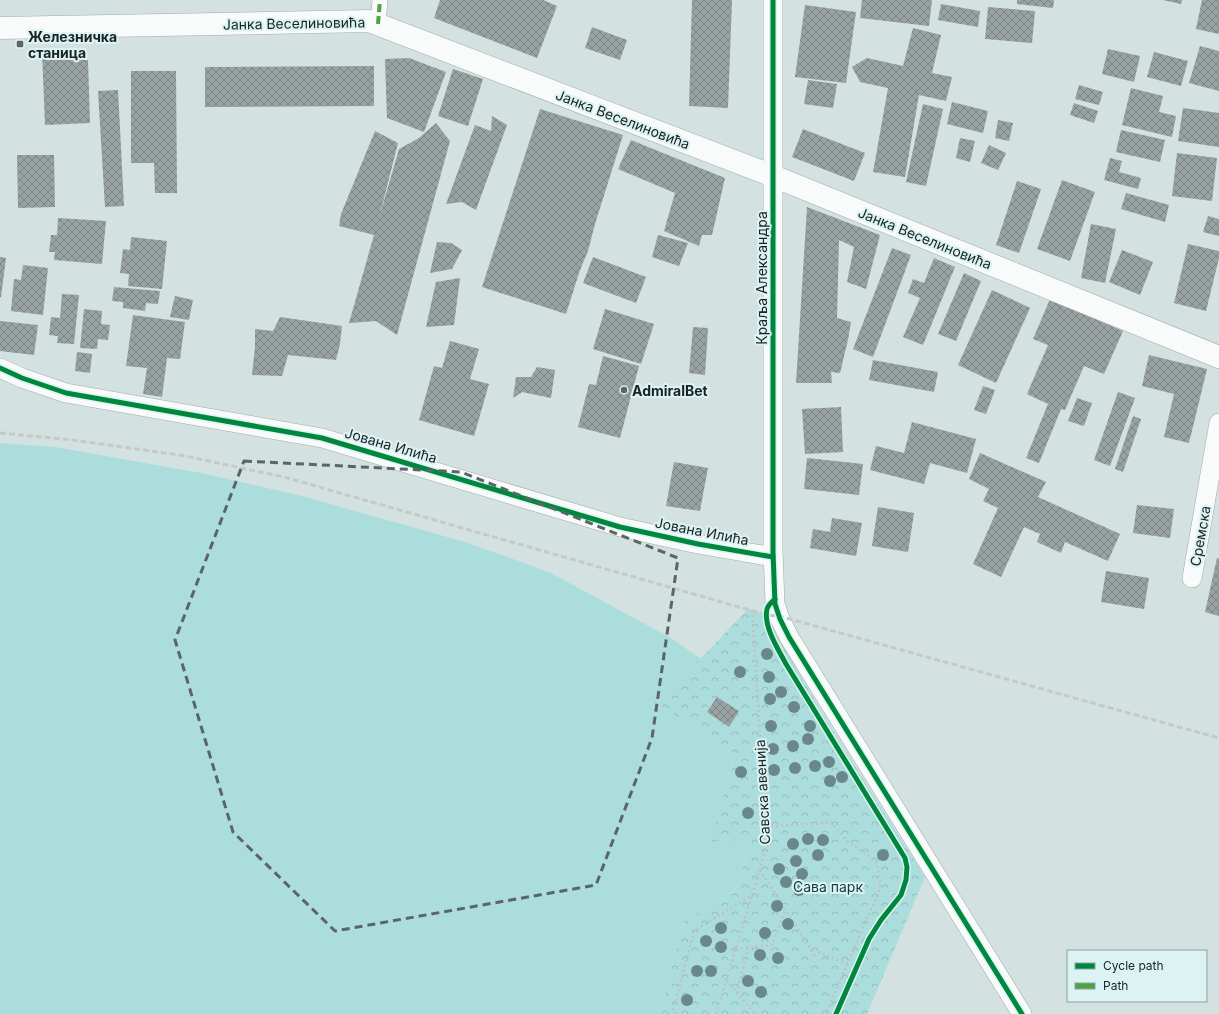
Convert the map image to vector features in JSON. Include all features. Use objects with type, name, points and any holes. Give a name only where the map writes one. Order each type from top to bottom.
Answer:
[{"type":"main road","name":"Јанка Веселиновића","points":[[0,28],[369,21],[773,176],[1219,358]]},
{"type":"street","points":[[378,24],[380,0]]},
{"type":"street","name":"Краља Александра","points":[[773,0],[773,557],[775,604],[780,620],[789,637],[1022,1014]]},
{"type":"street","name":"Јована Илића","points":[[0,368],[22,378],[66,393],[322,438],[620,527],[698,544],[773,557]]},
{"type":"street","name":"Сремска","points":[[1192,578],[1219,422]]},
{"type":"path","points":[[766,827],[831,822],[848,841],[876,861],[880,879],[880,888],[826,1014]]},
{"type":"path","points":[[759,870],[816,958]]},
{"type":"path","points":[[676,1014],[674,1011],[694,931],[752,894]]},
{"type":"path","points":[[736,948],[772,945],[785,909]]},
{"type":"path","points":[[737,993],[748,947]]},
{"type":"path","points":[[818,952],[848,964]]},
{"type":"path","points":[[726,980],[755,1014]]},
{"type":"highlighted area","points":[[244,461],[461,472],[678,558],[652,738],[596,885],[335,931],[233,832],[175,640]]},
{"type":"green space","points":[[0,443],[55,447],[201,473],[302,496],[465,542],[549,572],[671,638],[701,659],[657,704],[734,754],[715,828],[752,838],[736,889],[683,922],[660,1014],[0,1014]]},
{"type":"green space","name":"Сава парк","points":[[748,609],[767,615],[823,715],[925,877],[867,1014],[660,1014],[683,922],[736,889],[752,839],[711,842],[734,754],[657,704]]},
{"type":"building","points":[[440,0],[543,0],[557,6],[537,58],[434,18]]},
{"type":"building","points":[[692,0],[732,0],[728,108],[689,106]]},
{"type":"building","points":[[862,0],[932,0],[929,26],[860,18]]},
{"type":"building","points":[[1017,0],[1054,0],[1053,8],[1017,4]]},
{"type":"building","points":[[1163,0],[1182,0],[1181,4]]},
{"type":"building","points":[[1202,0],[1219,0],[1219,34],[1196,29]]},
{"type":"building","points":[[941,4],[980,11],[978,27],[938,20]]},
{"type":"building","points":[[805,5],[856,12],[846,83],[795,77]]},
{"type":"building","points":[[988,7],[1035,11],[1032,43],[985,39]]},
{"type":"building","points":[[592,27],[627,40],[620,60],[585,48]]},
{"type":"building","points":[[913,28],[941,35],[932,73],[952,77],[946,101],[919,95],[905,177],[873,172],[888,88],[860,82],[852,67],[867,58],[903,66]]},
{"type":"building","points":[[1200,46],[1219,51],[1219,91],[1189,83]]},
{"type":"building","points":[[76,49],[77,60],[88,60],[90,123],[45,125],[42,51]]},
{"type":"building","points":[[1108,49],[1140,56],[1134,82],[1102,74]]},
{"type":"building","points":[[1154,52],[1188,61],[1181,86],[1147,77]]},
{"type":"building","points":[[409,58],[446,72],[424,132],[387,118],[385,59]]},
{"type":"building","points":[[374,66],[374,106],[205,107],[205,67]]},
{"type":"building","points":[[453,69],[483,79],[468,126],[438,116]]},
{"type":"building","points":[[131,71],[176,71],[177,193],[155,193],[154,163],[131,163]]},
{"type":"building","points":[[808,80],[837,84],[833,108],[804,104]]},
{"type":"building","points":[[1079,85],[1103,92],[1099,105],[1075,99]]},
{"type":"building","points":[[1131,88],[1163,96],[1159,112],[1176,116],[1172,137],[1122,125]]},
{"type":"building","points":[[118,90],[124,206],[105,207],[98,91]]},
{"type":"building","points":[[952,102],[988,111],[983,133],[947,124]]},
{"type":"building","points":[[1074,103],[1098,111],[1094,123],[1070,115]]},
{"type":"building","points":[[923,104],[943,109],[926,186],[906,182]]},
{"type":"building","points":[[1183,108],[1219,113],[1219,147],[1178,141]]},
{"type":"building","points":[[540,109],[623,135],[588,251],[580,270],[566,314],[482,287]]},
{"type":"building","points":[[492,116],[507,125],[476,210],[462,202],[446,204],[475,125],[491,131]]},
{"type":"building","points":[[998,120],[1013,123],[1009,141],[995,138]]},
{"type":"building","points":[[436,123],[450,141],[397,335],[376,321],[349,323],[374,235],[339,226],[341,214],[375,131],[398,143],[379,218],[399,149],[419,138]]},
{"type":"building","points":[[803,129],[865,153],[854,181],[792,157]]},
{"type":"building","points":[[1121,130],[1165,140],[1160,162],[1116,152]]},
{"type":"building","points":[[960,138],[975,141],[970,162],[956,158]]},
{"type":"building","points":[[631,140],[725,178],[712,235],[702,235],[699,246],[664,231],[675,193],[618,169]]},
{"type":"building","points":[[989,145],[1006,153],[998,170],[981,163]]},
{"type":"building","points":[[1177,153],[1217,158],[1212,201],[1172,196]]},
{"type":"building","points":[[17,155],[54,155],[55,207],[18,208]]},
{"type":"building","points":[[1110,158],[1122,161],[1119,172],[1141,178],[1138,189],[1104,180]]},
{"type":"building","points":[[1062,180],[1095,192],[1070,261],[1037,249]]},
{"type":"building","points":[[1017,181],[1041,189],[1019,253],[996,245]]},
{"type":"building","points":[[1126,193],[1169,205],[1165,222],[1121,209]]},
{"type":"building","points":[[807,207],[880,235],[866,289],[847,282],[854,247],[839,240],[837,318],[851,322],[840,373],[831,372],[832,383],[796,383]]},
{"type":"building","points":[[1208,216],[1219,219],[1219,236],[1203,232]]},
{"type":"building","points":[[58,218],[106,221],[102,264],[54,260],[55,252],[49,252],[51,235],[57,235]]},
{"type":"building","points":[[1091,224],[1116,229],[1105,283],[1081,278]]},
{"type":"building","points":[[658,235],[688,243],[679,266],[652,257]]},
{"type":"building","points":[[131,237],[167,241],[162,289],[128,286],[129,274],[120,273],[123,249],[130,250]]},
{"type":"building","points":[[437,242],[451,243],[462,250],[452,269],[430,273]]},
{"type":"building","points":[[1188,244],[1219,251],[1219,258],[1206,311],[1174,303]]},
{"type":"building","points":[[892,248],[911,255],[873,357],[853,349]]},
{"type":"building","points":[[1122,250],[1153,262],[1140,295],[1109,282]]},
{"type":"building","points":[[0,257],[6,258],[1,297],[0,297]]},
{"type":"building","points":[[593,257],[646,277],[636,303],[583,283]]},
{"type":"building","points":[[934,258],[955,267],[923,345],[903,337],[920,298],[908,293],[913,279],[924,283]]},
{"type":"building","points":[[23,265],[48,268],[43,315],[11,311],[14,279],[21,280]]},
{"type":"building","points":[[964,273],[981,281],[956,341],[938,334]]},
{"type":"building","points":[[460,278],[454,325],[426,327],[436,282]]},
{"type":"building","points":[[114,287],[160,291],[158,304],[146,303],[145,311],[123,308],[123,302],[112,301]]},
{"type":"building","points":[[992,290],[1030,308],[996,383],[958,365]]},
{"type":"building","points":[[62,294],[79,295],[74,344],[57,343],[58,336],[49,335],[51,317],[60,318]]},
{"type":"building","points":[[175,296],[193,300],[189,320],[170,317]]},
{"type":"building","points":[[1050,299],[1123,331],[1104,374],[1084,366],[1065,410],[1061,409],[1039,463],[1026,458],[1048,404],[1027,394],[1048,345],[1033,339]]},
{"type":"building","points":[[84,309],[102,311],[101,324],[110,325],[108,340],[98,339],[97,349],[80,348]]},
{"type":"building","points":[[605,309],[654,324],[641,364],[593,349]]},
{"type":"building","points":[[133,315],[185,322],[180,359],[167,358],[162,397],[143,394],[147,368],[126,366]]},
{"type":"building","points":[[280,317],[342,326],[336,360],[288,355],[282,376],[252,375],[255,329],[273,331]]},
{"type":"building","points":[[0,321],[38,325],[34,355],[0,351]]},
{"type":"building","points":[[693,327],[708,328],[705,375],[689,373]]},
{"type":"building","points":[[450,341],[479,349],[470,379],[489,384],[474,436],[419,420],[434,366],[442,368]]},
{"type":"building","points":[[77,352],[92,354],[90,373],[75,371]]},
{"type":"building","points":[[1149,355],[1207,369],[1189,443],[1164,437],[1174,394],[1142,386]]},
{"type":"building","points":[[603,356],[639,366],[620,438],[578,427],[589,384],[596,385]]},
{"type":"building","points":[[873,360],[938,372],[934,392],[869,380]]},
{"type":"building","points":[[537,367],[555,370],[551,398],[522,392],[513,398],[516,377],[531,377]]},
{"type":"building","points":[[983,386],[995,390],[986,414],[974,410]]},
{"type":"building","points":[[1118,392],[1135,398],[1110,466],[1094,460]]},
{"type":"building","points":[[1077,398],[1092,403],[1084,426],[1068,421]]},
{"type":"building","points":[[841,407],[843,452],[805,454],[802,409]]},
{"type":"building","points":[[1133,416],[1141,419],[1123,472],[1115,469]]},
{"type":"building","points":[[912,422],[976,439],[967,473],[930,463],[924,484],[870,470],[876,446],[904,453]]},
{"type":"building","points":[[980,453],[1046,482],[1038,497],[1120,534],[1108,561],[1065,542],[1061,553],[1037,542],[1040,534],[1024,527],[1001,577],[973,564],[998,508],[983,501],[989,489],[969,479]]},
{"type":"building","points":[[807,458],[863,464],[859,495],[804,489]]},
{"type":"building","points":[[674,462],[708,468],[700,511],[666,506]]},
{"type":"building","points":[[1137,505],[1174,509],[1170,538],[1133,533]]},
{"type":"building","points":[[878,507],[914,513],[908,552],[872,546]]},
{"type":"building","points":[[832,518],[862,523],[856,556],[810,548],[813,529],[830,532]]},
{"type":"building","points":[[1217,558],[1219,559],[1219,616],[1205,612]]},
{"type":"building","points":[[1106,571],[1149,578],[1144,609],[1101,602]]},
{"type":"building","points":[[717,697],[739,711],[729,727],[707,712]]},
{"type":"railway","points":[[0,433],[73,440],[180,455],[284,477],[767,615],[779,616],[1219,738]]},
{"type":"marked path","points":[[378,24],[380,0]]},
{"type":"cycle path","points":[[773,0],[773,552],[775,604],[780,619],[789,637],[1022,1014]]},
{"type":"cycle path","points":[[0,368],[22,378],[66,393],[322,438],[620,527],[698,544],[773,557]]},
{"type":"cycle path","points":[[775,599],[770,604],[766,616],[769,630],[775,644],[905,858],[907,867],[906,880],[901,895],[881,920],[869,939],[836,1014]]},
{"type":"place","name":"Железничка станица","points":[[20,44]]},
{"type":"place","name":"AdmiralBet","points":[[624,390]]}]
